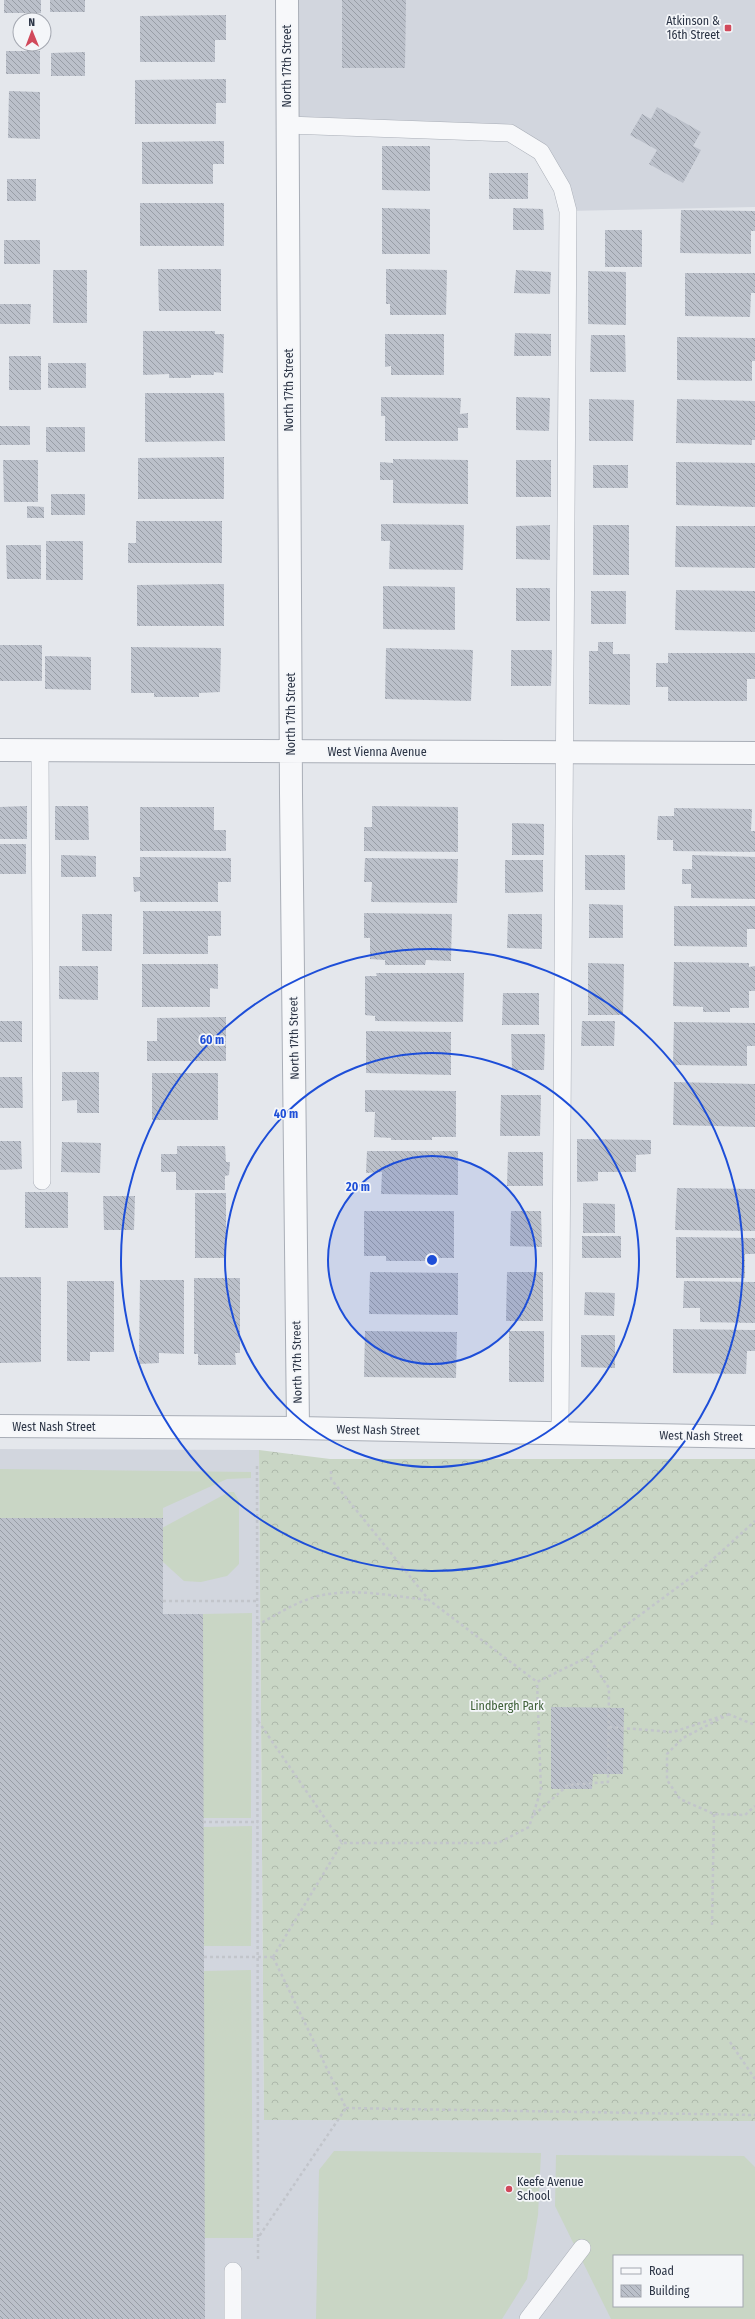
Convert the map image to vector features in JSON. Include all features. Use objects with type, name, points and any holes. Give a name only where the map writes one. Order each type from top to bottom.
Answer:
[{"type":"street","name":"North 17th Street","points":[[287,0],[291,752],[298,1428]]},
{"type":"street","name":"West Vienna Avenue","points":[[0,750],[755,753]]},
{"type":"street","name":"West Nash Street","points":[[0,1426],[298,1428],[755,1437]]},
{"type":"lane","points":[[287,125],[510,133],[541,152],[562,188],[568,211],[563,753],[560,1434]]},
{"type":"lane","points":[[40,750],[42,1181]]},
{"type":"lane","points":[[528,2319],[582,2248]]},
{"type":"lane","points":[[233,2271],[233,2319]]},
{"type":"path","points":[[257,1466],[258,2260]]},
{"type":"path","points":[[331,1471],[331,1479],[429,1600],[537,1682]]},
{"type":"path","points":[[537,1682],[588,1657],[625,1626],[701,1570],[755,1521]]},
{"type":"path","points":[[257,1625],[307,1600],[332,1594],[356,1593],[429,1600]]},
{"type":"path","points":[[163,1601],[257,1601]]},
{"type":"path","points":[[533,1816],[568,1785],[608,1782],[609,1688],[588,1657]]},
{"type":"path","points":[[342,1843],[498,1843],[529,1827],[541,1790],[537,1682]]},
{"type":"path","points":[[609,1727],[672,1732],[729,1714],[755,1726]]},
{"type":"path","points":[[729,1714],[683,1738],[667,1754],[667,1780],[680,1799],[714,1814],[745,1816],[755,1806]]},
{"type":"path","points":[[257,1720],[342,1843]]},
{"type":"path","points":[[712,1926],[714,1814]]},
{"type":"path","points":[[203,1822],[258,1822]]},
{"type":"path","points":[[272,1957],[342,1843]]},
{"type":"path","points":[[204,1957],[272,1957]]},
{"type":"path","points":[[272,1957],[346,2108]]},
{"type":"path","points":[[730,2042],[755,2079]]},
{"type":"path","points":[[258,2238],[346,2108]]},
{"type":"path","points":[[346,2108],[755,2114]]},
{"type":"shaded area","points":[[287,0],[755,0],[755,207],[568,211],[541,153],[510,133],[287,125]]},
{"type":"shaded area","points":[[0,1449],[259,1450],[264,2120],[755,2121],[755,2319],[0,2319]]},
{"type":"green space","name":"Lindbergh Park","points":[[259,1450],[330,1459],[755,1459],[755,2121],[264,2120]]},
{"type":"green space","points":[[0,1469],[251,1472],[251,1478],[227,1479],[163,1508],[163,1518],[0,1518]]},
{"type":"green space","points":[[229,1492],[234,1492],[239,1501],[239,1564],[227,1576],[201,1582],[184,1581],[163,1562],[162,1528]]},
{"type":"green space","points":[[252,1613],[251,1818],[203,1818],[203,1614]]},
{"type":"green space","points":[[252,1826],[251,1946],[204,1946],[203,1827]]},
{"type":"green space","points":[[251,1970],[253,2238],[204,2238],[204,1971]]},
{"type":"green space","points":[[334,2151],[541,2153],[538,2215],[527,2279],[502,2319],[316,2319],[319,2170]]},
{"type":"green space","points":[[556,2155],[744,2156],[755,2167],[755,2319],[611,2319],[555,2206]]},
{"type":"building","points":[[4,0],[41,0],[41,12],[4,13]]},
{"type":"building","points":[[50,0],[85,0],[85,12],[50,12]]},
{"type":"building","points":[[342,0],[406,0],[405,68],[342,68]]},
{"type":"building","points":[[226,15],[226,40],[215,40],[215,62],[140,62],[140,16]]},
{"type":"building","points":[[6,51],[40,52],[40,74],[6,74]]},
{"type":"building","points":[[85,52],[85,76],[51,76],[51,53]]},
{"type":"building","points":[[226,79],[226,103],[216,103],[216,124],[135,124],[135,80]]},
{"type":"building","points":[[9,91],[40,92],[40,139],[8,138]]},
{"type":"building","points":[[657,107],[701,132],[693,146],[701,150],[683,183],[649,164],[657,150],[630,135],[642,114],[651,119]]},
{"type":"building","points":[[224,141],[224,164],[213,164],[213,184],[142,184],[142,142]]},
{"type":"building","points":[[382,146],[430,146],[430,191],[382,190]]},
{"type":"building","points":[[489,173],[528,173],[528,199],[489,199]]},
{"type":"building","points":[[7,179],[36,179],[36,201],[7,201]]},
{"type":"building","points":[[140,203],[224,203],[224,246],[140,246]]},
{"type":"building","points":[[382,208],[430,209],[430,254],[382,254]]},
{"type":"building","points":[[513,208],[543,209],[544,230],[513,230]]},
{"type":"building","points":[[681,210],[755,211],[755,231],[751,231],[751,254],[680,253]]},
{"type":"building","points":[[605,230],[642,230],[642,267],[605,267]]},
{"type":"building","points":[[4,240],[40,240],[40,264],[4,264]]},
{"type":"building","points":[[158,269],[221,269],[221,311],[159,311]]},
{"type":"building","points":[[386,269],[447,270],[446,315],[390,315],[390,304],[386,304]]},
{"type":"building","points":[[53,270],[87,270],[87,323],[53,323]]},
{"type":"building","points":[[516,270],[551,272],[550,294],[514,293]]},
{"type":"building","points":[[588,271],[626,272],[626,325],[588,324]]},
{"type":"building","points":[[685,273],[755,273],[755,293],[751,293],[750,317],[685,316]]},
{"type":"building","points":[[0,304],[31,304],[30,324],[0,324]]},
{"type":"building","points":[[143,331],[215,331],[215,334],[224,334],[223,373],[214,372],[214,375],[191,375],[191,378],[169,378],[169,374],[143,375]]},
{"type":"building","points":[[515,333],[551,334],[551,356],[514,356]]},
{"type":"building","points":[[385,334],[444,334],[444,375],[391,375],[391,366],[385,367]]},
{"type":"building","points":[[591,335],[625,335],[626,372],[590,372]]},
{"type":"building","points":[[677,337],[755,338],[755,361],[752,361],[752,381],[677,380]]},
{"type":"building","points":[[9,356],[41,356],[41,390],[9,390]]},
{"type":"building","points":[[48,363],[86,363],[86,388],[48,388]]},
{"type":"building","points":[[145,393],[224,393],[225,441],[145,442]]},
{"type":"building","points":[[381,397],[461,398],[460,414],[468,413],[468,428],[458,428],[458,441],[385,441],[385,416],[381,416]]},
{"type":"building","points":[[516,397],[550,398],[549,431],[516,430]]},
{"type":"building","points":[[589,399],[634,400],[633,441],[589,441]]},
{"type":"building","points":[[677,399],[755,401],[755,440],[752,440],[752,445],[676,443]]},
{"type":"building","points":[[0,426],[30,426],[30,445],[0,445]]},
{"type":"building","points":[[46,427],[85,427],[85,452],[46,452]]},
{"type":"building","points":[[224,457],[224,499],[138,499],[138,458]]},
{"type":"building","points":[[393,459],[468,460],[468,504],[393,503],[393,480],[380,480],[380,462],[393,463]]},
{"type":"building","points":[[3,460],[38,460],[38,502],[4,502]]},
{"type":"building","points":[[516,460],[551,460],[551,497],[516,497]]},
{"type":"building","points":[[676,462],[755,463],[755,507],[676,505]]},
{"type":"building","points":[[593,465],[628,465],[628,488],[593,488]]},
{"type":"building","points":[[51,494],[85,494],[85,515],[51,515]]},
{"type":"building","points":[[27,506],[44,507],[44,518],[27,518]]},
{"type":"building","points":[[136,521],[222,521],[222,563],[128,563],[128,543],[136,543]]},
{"type":"building","points":[[381,524],[464,525],[463,570],[389,569],[390,541],[381,541]]},
{"type":"building","points":[[550,525],[550,560],[516,559],[516,526]]},
{"type":"building","points":[[593,525],[629,525],[629,575],[593,575]]},
{"type":"building","points":[[676,526],[755,526],[755,568],[675,567]]},
{"type":"building","points":[[46,541],[83,541],[83,580],[46,580]]},
{"type":"building","points":[[6,545],[41,545],[41,579],[7,579]]},
{"type":"building","points":[[224,584],[224,626],[137,626],[137,585]]},
{"type":"building","points":[[383,586],[455,587],[455,630],[383,629]]},
{"type":"building","points":[[516,588],[550,588],[550,621],[516,621]]},
{"type":"building","points":[[676,590],[755,591],[755,632],[675,630]]},
{"type":"building","points":[[591,591],[626,591],[626,624],[591,624]]},
{"type":"building","points":[[598,642],[613,642],[613,654],[630,654],[630,705],[589,704],[589,651],[598,651]]},
{"type":"building","points":[[0,645],[42,645],[42,681],[0,681]]},
{"type":"building","points":[[131,647],[221,648],[220,692],[199,693],[199,697],[154,697],[154,693],[131,693]]},
{"type":"building","points":[[386,648],[473,650],[471,701],[385,699]]},
{"type":"building","points":[[511,650],[552,650],[551,686],[511,686]]},
{"type":"building","points":[[668,653],[755,653],[755,679],[747,679],[747,701],[668,701],[668,687],[656,687],[656,663],[668,663]]},
{"type":"building","points":[[45,656],[91,657],[91,690],[45,689]]},
{"type":"building","points":[[27,806],[27,839],[0,839],[0,807]]},
{"type":"building","points":[[55,806],[88,806],[89,840],[55,840]]},
{"type":"building","points":[[372,806],[458,807],[458,852],[364,851],[364,827],[372,827]]},
{"type":"building","points":[[140,807],[214,807],[214,830],[226,830],[226,851],[140,851]]},
{"type":"building","points":[[674,808],[752,809],[751,831],[755,831],[755,852],[673,851],[673,840],[657,840],[658,816],[674,816]]},
{"type":"building","points":[[512,823],[544,824],[544,855],[512,855]]},
{"type":"building","points":[[0,844],[26,844],[26,874],[0,874]]},
{"type":"building","points":[[61,855],[96,856],[96,877],[61,877]]},
{"type":"building","points":[[585,855],[625,855],[625,890],[585,890]]},
{"type":"building","points":[[692,855],[755,857],[755,899],[691,898],[691,884],[682,884],[682,869],[692,869]]},
{"type":"building","points":[[140,857],[231,858],[231,882],[218,882],[218,902],[140,902],[140,891],[134,892],[133,877],[140,877]]},
{"type":"building","points":[[365,858],[458,859],[457,903],[371,902],[372,882],[364,882]]},
{"type":"building","points":[[505,860],[543,860],[543,892],[505,893]]},
{"type":"building","points":[[589,904],[623,905],[623,938],[589,938]]},
{"type":"building","points":[[674,906],[755,906],[755,929],[747,929],[747,947],[674,946]]},
{"type":"building","points":[[143,911],[221,911],[221,936],[208,936],[208,954],[143,954]]},
{"type":"building","points":[[364,913],[452,914],[451,961],[426,960],[425,965],[385,965],[385,960],[370,959],[370,938],[364,938]]},
{"type":"building","points":[[82,914],[112,914],[112,951],[82,951]]},
{"type":"building","points":[[508,914],[542,914],[542,949],[507,948]]},
{"type":"building","points":[[674,962],[749,963],[749,967],[755,966],[755,991],[749,991],[749,1008],[730,1008],[730,1012],[703,1012],[703,1007],[673,1006]]},
{"type":"building","points":[[588,963],[624,964],[623,1015],[588,1015]]},
{"type":"building","points":[[142,964],[218,964],[218,989],[210,988],[210,1007],[142,1007]]},
{"type":"building","points":[[59,966],[98,966],[98,1000],[59,999]]},
{"type":"building","points":[[376,973],[464,973],[463,1022],[375,1021],[375,1016],[365,1015],[365,976],[377,976]]},
{"type":"building","points":[[503,993],[539,993],[539,1025],[502,1025]]},
{"type":"building","points":[[226,1017],[226,1061],[147,1061],[147,1041],[157,1041],[157,1018]]},
{"type":"building","points":[[0,1021],[22,1021],[22,1042],[0,1042]]},
{"type":"building","points":[[582,1021],[615,1021],[614,1046],[581,1046]]},
{"type":"building","points":[[674,1022],[755,1023],[755,1046],[747,1046],[747,1066],[673,1065]]},
{"type":"building","points":[[366,1031],[451,1032],[451,1075],[366,1073]]},
{"type":"building","points":[[511,1034],[545,1034],[544,1070],[512,1070]]},
{"type":"building","points":[[62,1072],[99,1072],[99,1113],[77,1113],[77,1100],[62,1101]]},
{"type":"building","points":[[152,1073],[218,1073],[218,1120],[152,1120]]},
{"type":"building","points":[[0,1077],[22,1077],[23,1108],[0,1108]]},
{"type":"building","points":[[674,1082],[755,1084],[755,1127],[673,1125]]},
{"type":"building","points":[[365,1090],[456,1091],[456,1137],[432,1137],[432,1140],[391,1140],[391,1138],[374,1137],[375,1112],[365,1112]]},
{"type":"building","points":[[501,1095],[541,1095],[540,1136],[500,1136]]},
{"type":"building","points":[[577,1139],[651,1140],[651,1154],[636,1155],[636,1172],[598,1172],[598,1181],[577,1182]]},
{"type":"building","points":[[0,1141],[21,1141],[22,1169],[0,1170]]},
{"type":"building","points":[[62,1142],[101,1143],[100,1173],[61,1172]]},
{"type":"building","points":[[177,1146],[225,1146],[226,1162],[230,1162],[229,1175],[225,1176],[225,1190],[176,1190],[176,1172],[161,1172],[161,1154],[177,1154]]},
{"type":"building","points":[[367,1151],[458,1151],[458,1195],[381,1194],[382,1172],[366,1173]]},
{"type":"building","points":[[508,1152],[543,1152],[543,1186],[507,1186]]},
{"type":"building","points":[[677,1188],[755,1189],[755,1231],[675,1230]]},
{"type":"building","points":[[25,1192],[68,1192],[68,1228],[25,1228]]},
{"type":"building","points":[[195,1193],[226,1193],[226,1258],[195,1258]]},
{"type":"building","points":[[103,1196],[135,1196],[134,1230],[104,1230]]},
{"type":"building","points":[[583,1203],[615,1204],[615,1233],[583,1233]]},
{"type":"building","points":[[364,1211],[454,1211],[454,1258],[432,1258],[432,1261],[386,1261],[386,1256],[364,1256]]},
{"type":"building","points":[[511,1211],[541,1211],[542,1247],[510,1246]]},
{"type":"building","points":[[582,1236],[621,1236],[621,1258],[582,1258]]},
{"type":"building","points":[[676,1237],[755,1238],[755,1254],[745,1254],[745,1278],[676,1278]]},
{"type":"building","points":[[370,1272],[458,1273],[458,1315],[369,1314]]},
{"type":"building","points":[[507,1272],[543,1272],[543,1321],[506,1321]]},
{"type":"building","points":[[0,1277],[41,1277],[41,1362],[0,1363]]},
{"type":"building","points":[[194,1278],[240,1278],[240,1353],[235,1353],[236,1365],[198,1365],[198,1354],[194,1354]]},
{"type":"building","points":[[140,1280],[184,1280],[184,1354],[159,1353],[159,1363],[139,1364]]},
{"type":"building","points":[[67,1281],[114,1281],[114,1352],[90,1352],[90,1361],[67,1361]]},
{"type":"building","points":[[684,1281],[755,1282],[755,1323],[700,1322],[700,1308],[683,1308]]},
{"type":"building","points":[[585,1292],[615,1293],[614,1316],[584,1315]]},
{"type":"building","points":[[673,1329],[755,1330],[755,1351],[747,1351],[746,1374],[673,1373]]},
{"type":"building","points":[[365,1331],[457,1332],[456,1378],[364,1377]]},
{"type":"building","points":[[509,1331],[544,1331],[544,1382],[509,1382]]},
{"type":"building","points":[[581,1335],[615,1335],[615,1368],[581,1367]]},
{"type":"building","points":[[0,1518],[163,1518],[163,1614],[203,1614],[205,2319],[0,2319]]},
{"type":"building","points":[[551,1707],[624,1708],[623,1774],[593,1774],[592,1789],[551,1789]]},
{"type":"place","name":"Atkinson & 16th Street","points":[[728,28]]},
{"type":"place","name":"Keefe Avenue School","points":[[509,2189]]}]
